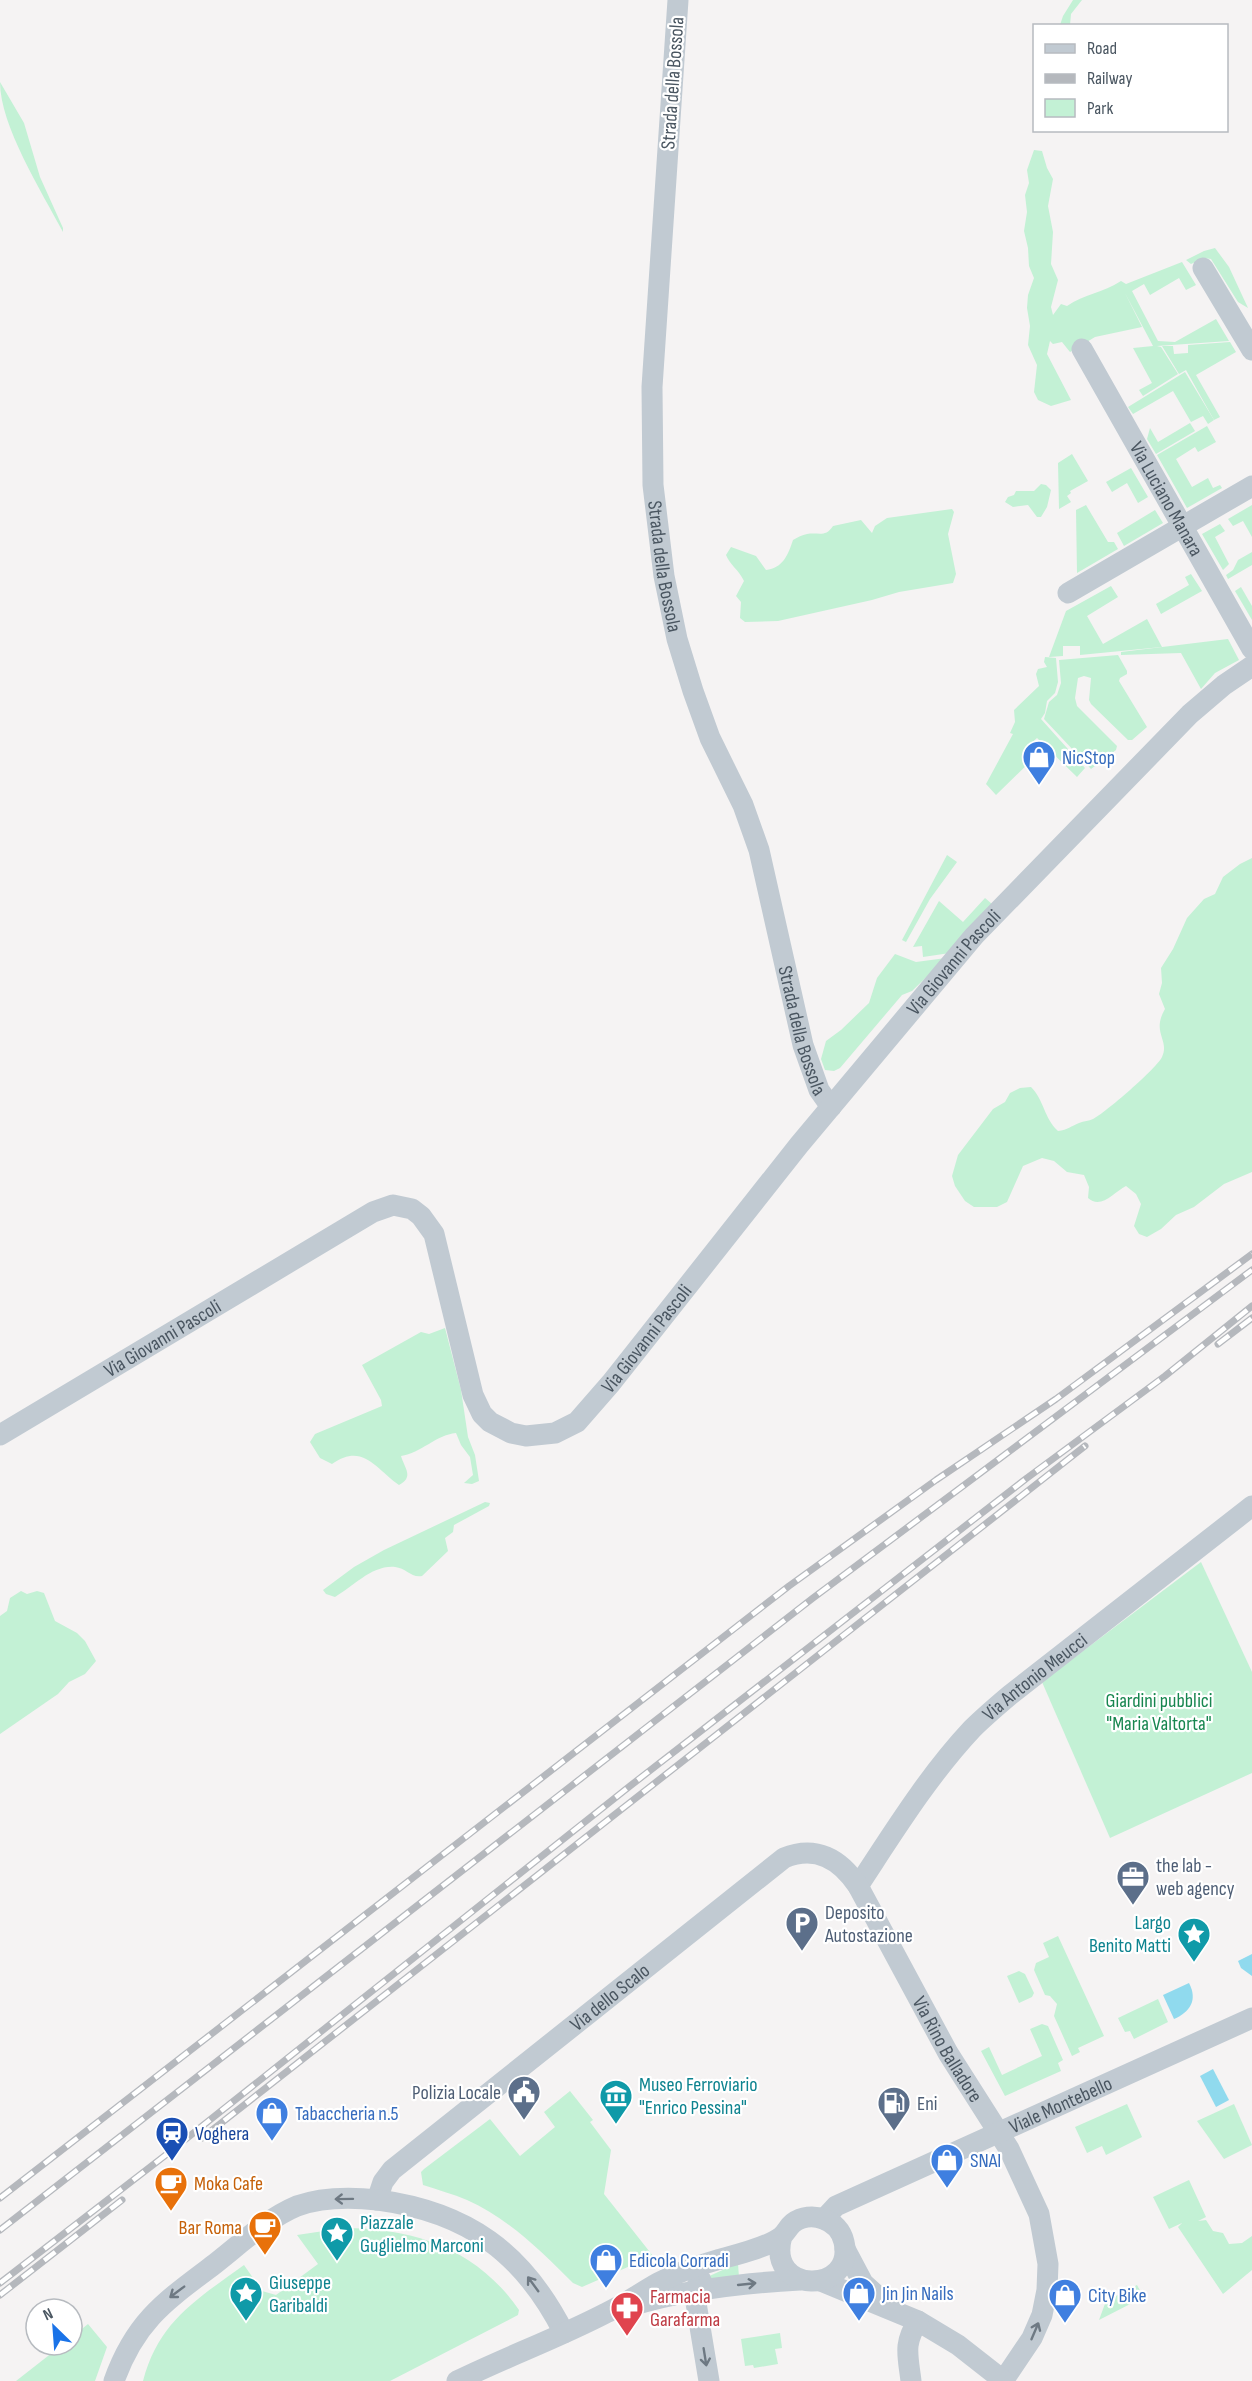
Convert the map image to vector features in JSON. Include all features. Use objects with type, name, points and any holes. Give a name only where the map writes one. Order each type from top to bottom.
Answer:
[{"type":"street","name":"Strada della Bossola","points":[[678,0],[652,387],[653,485],[664,576],[676,639],[693,691],[710,738],[743,806],[759,850],[803,1045],[819,1090],[831,1107]]},
{"type":"street","points":[[1203,268],[1252,350]]},
{"type":"street","name":"Via Luciano Manara","points":[[1082,349],[1252,649]]},
{"type":"street","points":[[1068,593],[1252,486]]},
{"type":"street","name":"Via Giovanni Pascoli","points":[[0,1435],[373,1212],[386,1206],[397,1205],[417,1212],[434,1234],[468,1376],[482,1414],[498,1428],[526,1436],[555,1433],[577,1422],[611,1383],[831,1107],[974,936],[1190,714],[1224,685],[1252,666]]},
{"type":"street","name":"Via Antonio Meucci","points":[[858,1886],[945,1762],[973,1728],[1010,1695],[1252,1506]]},
{"type":"street","name":"Via dello Scalo","points":[[377,2200],[383,2182],[392,2170],[784,1858],[799,1852],[817,1854],[836,1861],[849,1872],[858,1886]]},
{"type":"street","name":"Via Rino Balladore","points":[[858,1886],[948,2053],[1013,2158],[1039,2214],[1048,2264],[1047,2290],[1042,2315],[1024,2353],[1003,2381]]},
{"type":"street","name":"Viale Montebello","points":[[824,2219],[837,2206],[1252,2018]]},
{"type":"street","name":"Viale Montebello","points":[[843,2242],[851,2211],[864,2194]]},
{"type":"street","points":[[114,2381],[130,2344],[158,2308],[278,2216],[315,2201],[345,2198],[405,2204],[442,2215],[475,2229],[524,2272],[555,2314],[564,2333]]},
{"type":"street","points":[[800,2280],[786,2269],[782,2262],[780,2245],[782,2236],[787,2228],[803,2218],[824,2219],[837,2229],[863,2283],[892,2308]]},
{"type":"street","points":[[459,2380],[608,2313],[677,2274],[742,2254],[782,2236]]},
{"type":"street","points":[[821,2281],[838,2269],[843,2242]]},
{"type":"street","points":[[708,2381],[694,2291],[717,2260]]},
{"type":"street","points":[[608,2313],[694,2291],[748,2283],[821,2281],[892,2308],[918,2321],[967,2352],[1003,2381]]},
{"type":"street","points":[[911,2381],[907,2346],[908,2338],[918,2321]]},
{"type":"green space","points":[[1073,0],[1082,0],[1071,14],[1070,24],[1060,24]]},
{"type":"green space","points":[[0,82],[24,123],[40,177],[63,232],[14,138],[2,99]]},
{"type":"green space","points":[[1034,150],[1042,151],[1053,179],[1048,206],[1053,232],[1051,264],[1058,280],[1051,307],[1053,315],[1061,304],[1067,306],[1121,281],[1126,284],[1182,262],[1196,285],[1186,290],[1179,278],[1150,295],[1144,284],[1132,291],[1158,341],[1175,342],[1216,319],[1229,341],[1157,346],[1161,347],[1178,374],[1143,396],[1139,390],[1152,383],[1133,348],[1153,346],[1125,293],[1142,327],[1095,337],[1070,352],[1062,342],[1053,344],[1050,341],[1047,354],[1071,400],[1051,406],[1038,400],[1034,392],[1037,365],[1028,345],[1030,326],[1027,308],[1028,295],[1034,278],[1029,266],[1024,231],[1027,212],[1025,195],[1029,183],[1027,170]]},
{"type":"green space","points":[[1215,248],[1229,267],[1248,308],[1238,302],[1211,259],[1204,258],[1191,264],[1186,260]]},
{"type":"green space","points":[[1230,342],[1236,352],[1196,375],[1220,417],[1214,420],[1186,370],[1179,374],[1162,346],[1173,346],[1174,354],[1188,353],[1188,345]]},
{"type":"green space","points":[[1185,372],[1214,420],[1208,424],[1203,416],[1191,422],[1173,391],[1133,414],[1128,407]]},
{"type":"green space","points":[[1190,423],[1195,431],[1156,454],[1147,439],[1150,428],[1158,442]]},
{"type":"green space","points":[[1207,426],[1216,442],[1198,452],[1195,447],[1176,459],[1192,487],[1208,478],[1213,488],[1220,485],[1222,488],[1187,508],[1157,455]]},
{"type":"green space","points":[[1072,454],[1088,481],[1070,491],[1071,493],[1067,496],[1071,502],[1059,509],[1058,463]]},
{"type":"green space","points":[[1131,468],[1148,497],[1138,503],[1127,483],[1112,492],[1106,482]]},
{"type":"green space","points":[[1041,484],[1051,490],[1047,507],[1041,517],[1037,517],[1028,505],[1013,507],[1005,502],[1016,491],[1034,491]]},
{"type":"green space","points":[[1086,505],[1108,542],[1114,542],[1118,549],[1077,573],[1076,510]]},
{"type":"green space","points":[[1252,505],[1252,537],[1243,521],[1233,526],[1228,519]]},
{"type":"green space","points":[[952,509],[954,512],[948,534],[956,574],[953,583],[899,592],[778,621],[745,622],[740,618],[741,602],[736,596],[744,581],[726,555],[731,547],[756,556],[766,570],[772,569],[781,564],[787,556],[793,540],[803,535],[824,533],[833,526],[861,520],[872,533],[875,526],[887,518]]},
{"type":"green space","points":[[1155,510],[1163,523],[1124,546],[1117,533]]},
{"type":"green space","points":[[1220,524],[1225,531],[1215,537],[1229,564],[1223,570],[1202,534]]},
{"type":"green space","points":[[1252,552],[1252,565],[1228,579],[1226,575],[1233,570],[1238,560]]},
{"type":"green space","points":[[1191,574],[1202,591],[1161,614],[1156,604],[1189,585],[1185,577]]},
{"type":"green space","points":[[1111,586],[1118,597],[1087,616],[1103,644],[1147,619],[1162,647],[1080,655],[1080,646],[1063,646],[1063,656],[1049,657],[1066,611]]},
{"type":"green space","points":[[1241,587],[1252,606],[1252,620],[1235,591]]},
{"type":"green space","points":[[1228,639],[1239,660],[1215,673],[1201,689],[1181,653],[1121,655],[1121,652]]},
{"type":"green space","points":[[1118,655],[1127,671],[1127,674],[1119,681],[1147,727],[1132,740],[1128,740],[1091,704],[1089,700],[1091,678],[1084,676],[1078,678],[1075,698],[1077,706],[1117,746],[1116,750],[1091,769],[1044,719],[1049,702],[1057,695],[1061,683],[1059,660]]},
{"type":"green space","points":[[1045,657],[1056,658],[1058,682],[1055,693],[1047,701],[1045,713],[1041,719],[1085,768],[1077,777],[1037,738],[1025,749],[1033,759],[996,795],[986,784],[1013,734],[1010,733],[1015,722],[1014,710],[1039,686],[1036,674],[1038,669],[1047,667],[1044,662]]},
{"type":"green space","points":[[947,855],[957,862],[930,899],[906,942],[902,940]]},
{"type":"green space","points":[[1252,858],[1252,1172],[1224,1184],[1194,1207],[1176,1215],[1161,1229],[1147,1237],[1139,1234],[1134,1226],[1141,1204],[1136,1194],[1126,1186],[1103,1201],[1093,1201],[1088,1198],[1089,1187],[1084,1175],[1067,1172],[1054,1161],[1042,1158],[1023,1166],[1007,1202],[997,1207],[974,1207],[965,1201],[955,1186],[952,1176],[958,1155],[993,1109],[1005,1102],[1010,1093],[1020,1088],[1031,1087],[1058,1131],[1099,1115],[1130,1090],[1158,1062],[1164,1051],[1160,1030],[1161,1017],[1165,1009],[1159,994],[1162,983],[1161,968],[1173,949],[1187,918],[1204,899],[1215,894],[1223,877]]},
{"type":"green space","points":[[985,898],[992,904],[950,953],[923,957],[922,946],[913,947],[939,901],[963,922]]},
{"type":"green space","points":[[895,954],[916,962],[946,958],[912,991],[902,995],[840,1068],[834,1071],[825,1070],[821,1059],[826,1041],[869,1003],[877,978]]},
{"type":"green space","points":[[445,1328],[461,1390],[468,1437],[475,1455],[479,1481],[472,1484],[464,1483],[473,1475],[470,1457],[456,1433],[401,1456],[407,1476],[399,1485],[361,1457],[343,1458],[332,1464],[320,1458],[310,1442],[315,1434],[382,1406],[362,1365],[421,1332],[429,1334]]},
{"type":"green space","points":[[485,1502],[490,1503],[489,1506],[454,1525],[453,1532],[445,1538],[448,1551],[422,1576],[415,1576],[399,1568],[387,1567],[364,1577],[335,1597],[326,1594],[323,1590],[354,1567],[384,1550]]},
{"type":"green space","name":"Giardini pubblici \"Maria Valtorta\"","points":[[1201,1562],[1252,1672],[1252,1773],[1110,1838],[1042,1682]]},
{"type":"green space","points":[[21,1591],[27,1594],[37,1591],[44,1593],[55,1621],[77,1633],[85,1641],[96,1661],[85,1674],[69,1682],[58,1694],[0,1734],[0,1616],[7,1611],[10,1598]]},
{"type":"green space","points":[[1058,1936],[1104,2036],[1078,2048],[1080,2052],[1072,2056],[1054,2016],[1057,2004],[1050,1996],[1045,1995],[1034,1970],[1036,1963],[1049,1957],[1043,1943]]},
{"type":"green space","points":[[1019,1971],[1025,1974],[1034,1993],[1032,1997],[1019,2003],[1007,1976]]},
{"type":"green space","points":[[1158,1999],[1168,2022],[1134,2039],[1130,2031],[1125,2032],[1118,2018]]},
{"type":"green space","points":[[1042,2024],[1048,2026],[1063,2060],[1058,2063],[1061,2071],[1005,2096],[981,2051],[989,2047],[1002,2075],[1042,2056],[1030,2029]]},
{"type":"green space","points":[[570,2091],[593,2120],[590,2122],[611,2150],[604,2194],[653,2256],[582,2287],[573,2283],[497,2216],[467,2200],[423,2185],[421,2172],[490,2119],[520,2156],[555,2127],[544,2112]]},
{"type":"green space","points":[[1127,2104],[1142,2137],[1106,2155],[1102,2146],[1087,2153],[1075,2127]]},
{"type":"green space","points":[[1234,2104],[1252,2145],[1224,2159],[1197,2121]]},
{"type":"green space","points":[[1189,2180],[1206,2217],[1198,2221],[1206,2220],[1213,2231],[1223,2233],[1229,2244],[1242,2243],[1252,2236],[1252,2270],[1223,2294],[1178,2227],[1182,2223],[1169,2229],[1153,2197]]},
{"type":"green space","points":[[344,2228],[396,2232],[443,2246],[484,2272],[503,2289],[519,2310],[518,2315],[390,2381],[143,2381],[150,2360],[169,2327],[210,2289],[244,2265],[262,2291],[276,2295],[318,2264],[297,2235]]},
{"type":"green space","points":[[738,2263],[739,2278],[705,2278]]},
{"type":"green space","points":[[1137,2285],[1142,2294],[1136,2297],[1138,2300],[1099,2320],[1106,2301]]},
{"type":"green space","points":[[88,2324],[107,2347],[95,2381],[16,2381],[47,2357],[84,2357],[84,2327]]},
{"type":"green space","points":[[780,2333],[782,2348],[775,2349],[778,2364],[754,2368],[753,2365],[745,2366],[741,2339]]},
{"type":"water","points":[[1252,1954],[1252,1976],[1241,1968],[1238,1961]]},
{"type":"water","points":[[1189,1983],[1193,1995],[1191,2005],[1174,2019],[1163,1995]]},
{"type":"water","points":[[1213,2069],[1229,2100],[1216,2107],[1200,2076]]},
{"type":"railway","points":[[0,2198],[789,1586],[936,1480],[1056,1399],[1252,1254]]},
{"type":"railway","points":[[0,2230],[813,1598],[1252,1270]]},
{"type":"railway","points":[[0,2283],[167,2154],[630,1786],[1027,1478],[1165,1376],[1252,1306]]},
{"type":"railway","points":[[1218,1344],[1252,1318]]},
{"type":"railway","points":[[202,2138],[1085,1446]]},
{"type":"railway","points":[[0,2295],[122,2200]]},
{"type":"place","name":"NicStop","points":[[1039,786]]},
{"type":"place","name":"the lab - web agency","points":[[1133,1906]]},
{"type":"place","name":"Deposito Autostazione","points":[[802,1952]]},
{"type":"place","name":"Largo Benito Matti","points":[[1194,1963]]},
{"type":"place","name":"Polizia Locale","points":[[524,2121]]},
{"type":"place","name":"Museo Ferroviario \"Enrico Pessina\"","points":[[616,2125]]},
{"type":"place","name":"Eni","points":[[894,2132]]},
{"type":"place","name":"Tabaccheria n.5","points":[[272,2142]]},
{"type":"place","name":"Voghera","points":[[172,2162]]},
{"type":"place","name":"SNAI","points":[[947,2189]]},
{"type":"place","name":"Moka Cafe","points":[[171,2212]]},
{"type":"place","name":"Bar Roma","points":[[265,2256]]},
{"type":"place","name":"Piazzale Guglielmo Marconi","points":[[337,2262]]},
{"type":"place","name":"Edicola Corradi","points":[[606,2289]]},
{"type":"place","name":"Giuseppe Garibaldi","points":[[246,2322]]},
{"type":"place","name":"Jin Jin Nails","points":[[859,2322]]},
{"type":"place","name":"City Bike","points":[[1065,2324]]},
{"type":"place","name":"Farmacia Garafarma","points":[[627,2337]]}]
